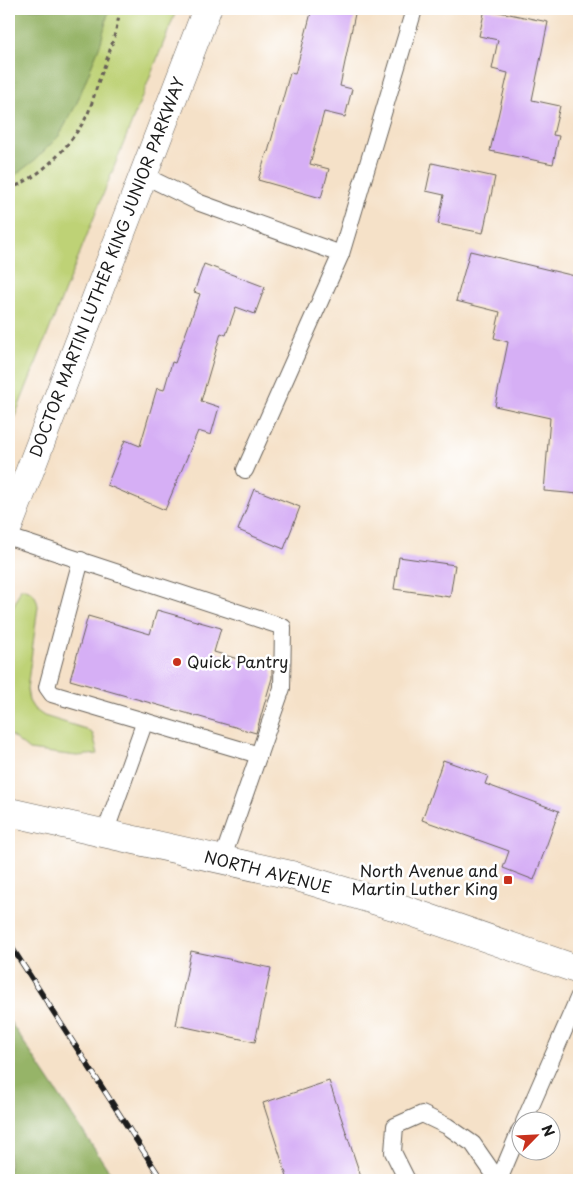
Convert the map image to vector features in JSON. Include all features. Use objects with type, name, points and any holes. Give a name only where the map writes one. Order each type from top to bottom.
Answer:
[{"type":"main road","name":"DOCTOR MARTIN LUTHER KING JUNIOR PARKWAY","points":[[9,525],[207,9]]},
{"type":"main road","name":"NORTH AVENUE","points":[[9,812],[291,875],[397,907],[579,970]]},
{"type":"lane","points":[[245,470],[340,254],[413,13]]},
{"type":"lane","points":[[143,175],[200,204],[340,254]]},
{"type":"lane","points":[[9,537],[283,627],[282,688],[222,860]]},
{"type":"lane","points":[[80,560],[47,687],[52,694],[259,755]]},
{"type":"lane","points":[[105,833],[145,721]]},
{"type":"lane","points":[[528,1112],[579,996]]},
{"type":"lane","points":[[407,1180],[393,1152],[395,1126],[422,1114],[447,1126],[473,1144],[498,1180]]},
{"type":"lane","points":[[498,1180],[510,1153]]},
{"type":"path","points":[[9,189],[37,174],[53,161],[84,120],[110,51],[120,9]]},
{"type":"green space","points":[[9,9],[177,9],[9,431]]},
{"type":"green space","points":[[9,9],[109,9],[101,42],[76,105],[59,136],[36,159],[9,178]]},
{"type":"green space","points":[[21,588],[33,594],[38,606],[27,689],[29,701],[34,709],[44,716],[86,729],[93,734],[98,754],[77,756],[29,750],[9,734],[9,617]]},
{"type":"green space","points":[[9,1020],[115,1180],[9,1180]]},
{"type":"building","points":[[312,9],[356,9],[340,86],[352,89],[345,117],[324,112],[310,164],[329,169],[321,198],[258,180],[268,152],[290,73],[295,74]]},
{"type":"building","points":[[485,9],[548,22],[532,100],[560,106],[553,135],[559,136],[553,164],[490,151],[508,73],[492,69],[498,40],[479,36]]},
{"type":"building","points":[[432,163],[495,177],[483,233],[438,224],[444,195],[426,191]]},
{"type":"building","points":[[470,251],[579,277],[579,494],[544,491],[550,418],[495,406],[508,342],[494,338],[500,312],[456,301]]},
{"type":"building","points":[[204,264],[265,287],[255,314],[236,307],[226,335],[221,333],[201,401],[219,407],[211,435],[198,431],[165,510],[107,485],[125,440],[140,446],[157,388],[164,390],[172,362],[175,363],[200,294],[194,292]]},
{"type":"building","points":[[254,489],[300,507],[284,549],[238,530]]},
{"type":"building","points":[[399,557],[455,565],[450,597],[394,589]]},
{"type":"building","points":[[157,610],[221,628],[214,652],[272,669],[272,678],[256,733],[70,680],[88,616],[150,634]]},
{"type":"building","points":[[443,760],[488,776],[485,784],[559,811],[534,880],[503,868],[509,851],[422,820]]},
{"type":"building","points":[[191,951],[271,968],[255,1042],[176,1025]]},
{"type":"building","points":[[329,1081],[362,1180],[288,1180],[263,1103]]},
{"type":"railway","points":[[9,943],[162,1180]]},
{"type":"place","name":"Quick Pantry","points":[[177,662]]},
{"type":"place","name":"North Avenue and Martin Luther King","points":[[508,880]]}]
